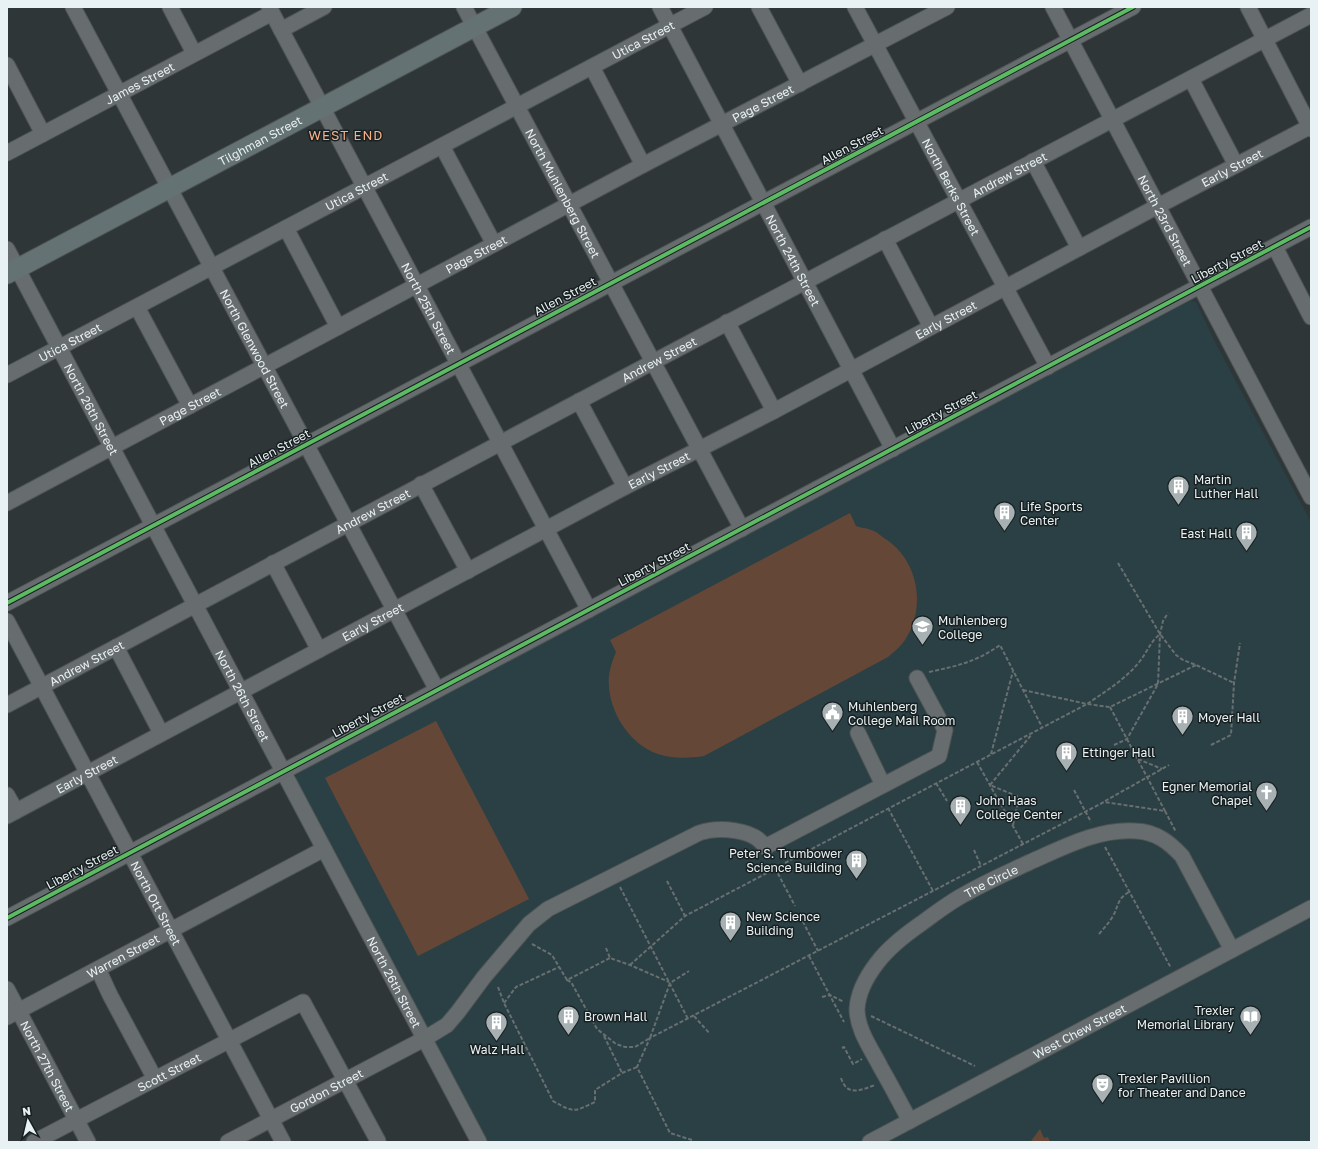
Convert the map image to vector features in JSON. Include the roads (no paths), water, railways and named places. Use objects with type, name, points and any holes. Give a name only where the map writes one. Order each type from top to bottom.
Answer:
[{"type":"main road","name":"Tilghman Street","points":[[12,272],[512,7]]},
{"type":"street","name":"North Glenwood Street","points":[[73,7],[437,690]]},
{"type":"street","points":[[170,7],[194,53]]},
{"type":"street","points":[[281,30],[324,7]]},
{"type":"street","name":"North Muhlenberg Street","points":[[464,7],[742,529]]},
{"type":"street","name":"North 24th Street","points":[[660,7],[893,449]]},
{"type":"street","name":"Utica Street","points":[[7,375],[705,7]]},
{"type":"street","points":[[759,7],[800,84]]},
{"type":"street","name":"North Berks Street","points":[[855,7],[1048,367]]},
{"type":"street","name":"Page Street","points":[[7,503],[643,165],[946,7]]},
{"type":"street","name":"North 23rd Street","points":[[1053,7],[1311,497]]},
{"type":"street","name":"Allen Street","points":[[7,603],[1133,7]]},
{"type":"street","points":[[1248,7],[1310,127]]},
{"type":"street","name":"James Street","points":[[7,153],[194,53],[270,10]]},
{"type":"street","name":"North 25th Street","points":[[270,10],[589,610]]},
{"type":"street","name":"Andrew Street","points":[[7,704],[727,322],[1311,16]]},
{"type":"street","points":[[7,65],[43,134]]},
{"type":"street","points":[[592,67],[643,165]]},
{"type":"street","points":[[1191,79],[1236,165]]},
{"type":"street","name":"Early Street","points":[[11,813],[625,487],[774,411],[1004,287],[1310,127]]},
{"type":"street","points":[[442,146],[494,244]]},
{"type":"street","points":[[1033,161],[1079,248]]},
{"type":"street","points":[[286,228],[338,327]]},
{"type":"street","name":"Liberty Street","points":[[7,918],[1311,228]]},
{"type":"street","points":[[885,239],[931,327]]},
{"type":"street","points":[[1274,247],[1311,317]]},
{"type":"street","name":"North 26th Street","points":[[7,249],[12,272],[60,347],[479,1142]]},
{"type":"street","points":[[137,307],[190,406]]},
{"type":"street","points":[[727,322],[774,411]]},
{"type":"street","points":[[578,401],[625,487]]},
{"type":"street","points":[[421,484],[468,571]]},
{"type":"street","points":[[273,563],[319,650]]},
{"type":"street","name":"North Ott Street","points":[[7,621],[282,1142]]},
{"type":"street","points":[[116,647],[161,734]]},
{"type":"street","points":[[858,733],[883,785],[939,756],[945,730],[917,678]]},
{"type":"street","name":"Gordon Street","points":[[228,1142],[446,1025],[529,924],[548,909],[699,833],[708,830],[741,832],[757,838],[765,847],[883,785]]},
{"type":"street","points":[[7,795],[11,813]]},
{"type":"street","name":"The Circle","points":[[910,1121],[862,1032],[857,1010],[860,993],[864,983],[877,962],[894,944],[950,903],[989,881],[1056,850],[1098,835],[1124,830],[1136,830],[1155,835],[1171,844],[1182,856],[1232,950]]},
{"type":"street","name":"Warren Street","points":[[13,1014],[324,849]]},
{"type":"street","name":"West Chew Street","points":[[870,1142],[1311,908]]},
{"type":"street","points":[[98,969],[110,995],[155,1079]]},
{"type":"street","name":"North 27th Street","points":[[7,989],[13,1014],[88,1142]]},
{"type":"street","name":"Scott Street","points":[[34,1142],[303,1002],[345,1080]]},
{"type":"street","points":[[345,1080],[378,1141]]},
{"type":"place","name":"Martin Luther Hall","points":[[1178,506]]},
{"type":"place","name":"Life Sports Center","points":[[1005,532]]},
{"type":"place","name":"East Hall","points":[[1247,552]]},
{"type":"place","name":"Muhlenberg College","points":[[923,646]]},
{"type":"place","name":"Muhlenberg College Mail Room","points":[[832,732]]},
{"type":"place","name":"Moyer Hall","points":[[1182,736]]},
{"type":"place","name":"Ettinger Hall","points":[[1067,772]]},
{"type":"place","name":"Egner Memorial Chapel","points":[[1267,812]]},
{"type":"place","name":"John Haas College Center","points":[[961,826]]},
{"type":"place","name":"Peter S. Trumbower Science Building","points":[[857,880]]},
{"type":"place","name":"New Science Building","points":[[731,942]]},
{"type":"place","name":"Brown Hall","points":[[569,1036]]},
{"type":"place","name":"Trexler Memorial Library","points":[[1250,1036]]},
{"type":"place","name":"Walz Hall","points":[[497,1042]]},
{"type":"place","name":"Trexler Pavillion for Theater and Dance","points":[[1102,1104]]},
{"type":"district","name":"WEST END","points":[[346,135]]}]
